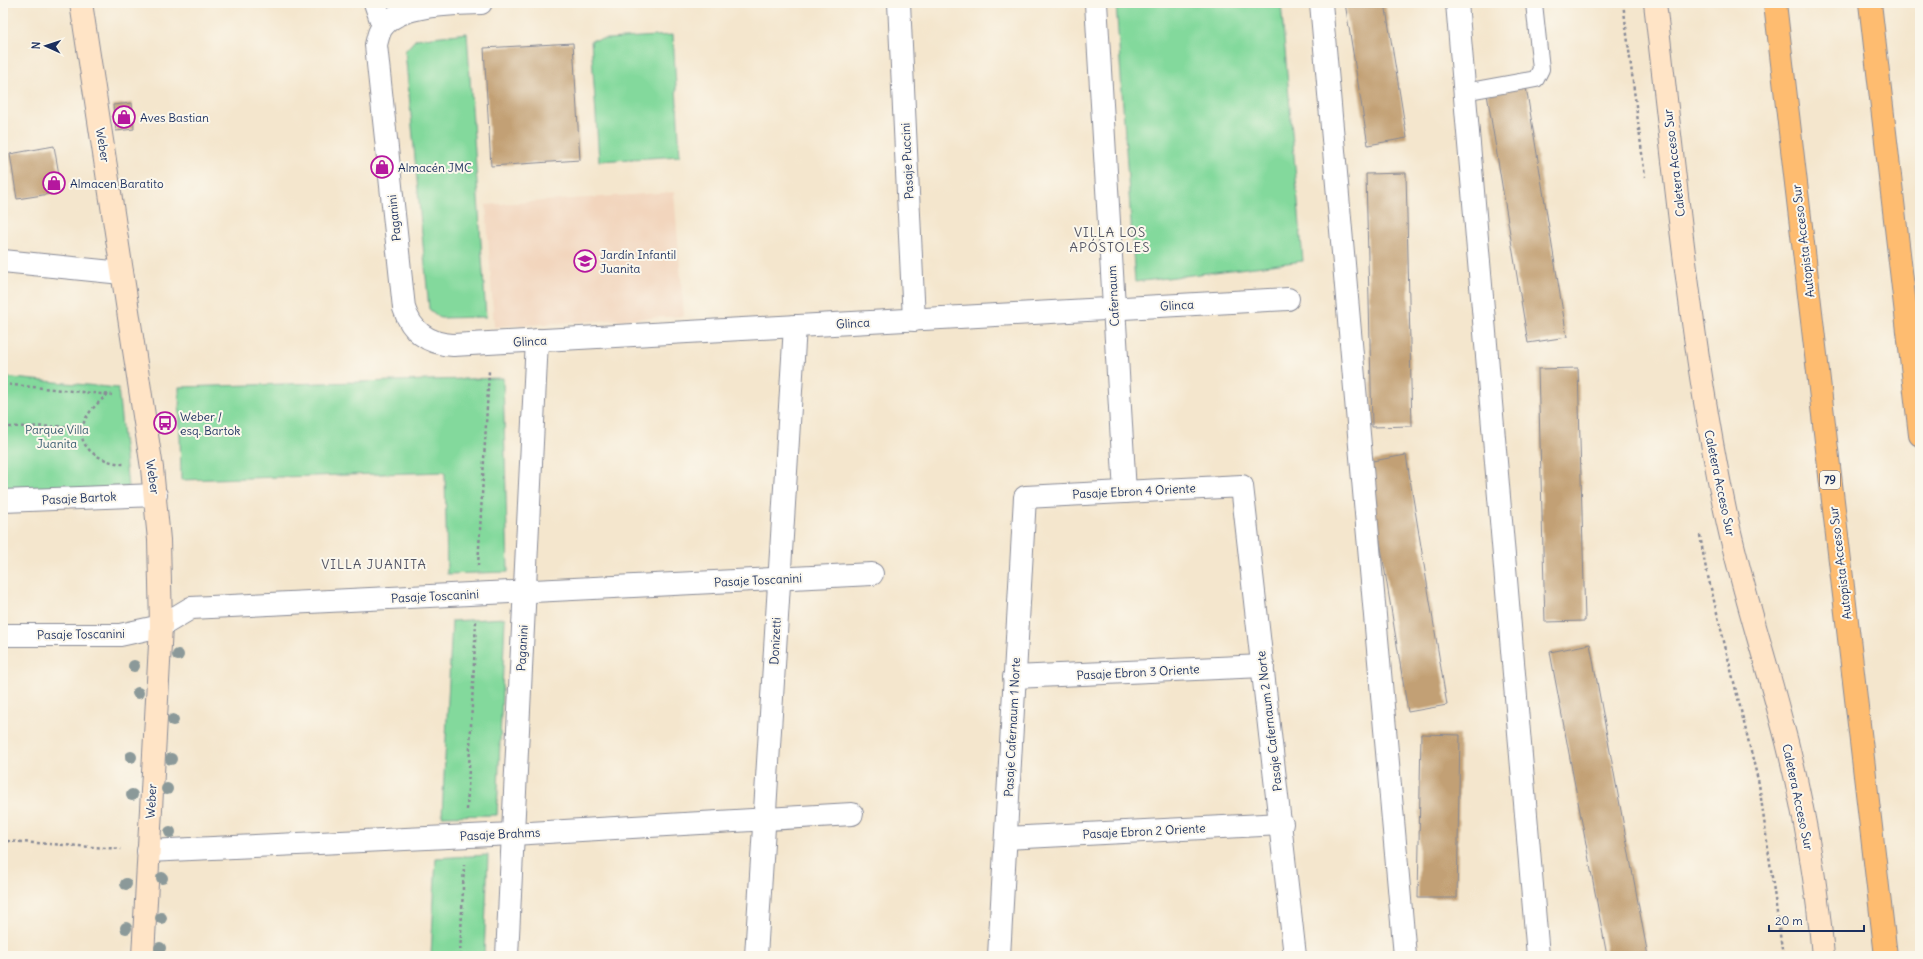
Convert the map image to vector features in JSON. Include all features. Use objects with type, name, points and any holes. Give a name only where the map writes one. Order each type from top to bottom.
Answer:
[{"type":"highway","name":"Autopista Acceso Sur","points":[[1775,3],[1886,956]]},
{"type":"highway","points":[[1870,3],[1920,435]]},
{"type":"street","name":"Weber","points":[[81,3],[156,495],[160,540],[161,626],[143,956]]},
{"type":"street","points":[[375,3],[383,26],[390,19],[407,12],[436,6],[481,3]]},
{"type":"street","name":"Pasaje Puccini","points":[[899,3],[914,320]]},
{"type":"street","name":"Cafernaum","points":[[1096,3],[1125,492]]},
{"type":"street","points":[[1321,3],[1404,956]]},
{"type":"street","points":[[1457,3],[1538,956]]},
{"type":"street","name":"Caletera Acceso Sur","points":[[1656,3],[1698,362],[1710,438],[1741,578],[1780,713],[1797,786],[1811,863],[1823,956]]},
{"type":"street","name":"Paganini","points":[[383,26],[378,35],[376,45],[404,308],[407,318],[421,335]]},
{"type":"street","points":[[3,261],[122,273]]},
{"type":"street","name":"Glinca","points":[[421,335],[431,341],[442,344],[490,343],[1288,299]]},
{"type":"street","name":"Donizetti","points":[[756,956],[778,579],[795,326]]},
{"type":"street","name":"Paganini","points":[[507,956],[537,340]]},
{"type":"street","name":"Pasaje Ebron 4 Oriente","points":[[1025,497],[1242,486]]},
{"type":"street","name":"Pasaje Cafernaum 2 Norte","points":[[1242,486],[1282,824],[1295,956]]},
{"type":"street","name":"Pasaje Bartok","points":[[3,501],[156,495]]},
{"type":"street","name":"Pasaje Cafernaum 1 Norte","points":[[999,956],[1025,497]]},
{"type":"street","name":"Pasaje Toscanini","points":[[3,635],[120,635],[161,626],[191,608],[872,574]]},
{"type":"street","name":"Pasaje Ebron 3 Oriente","points":[[1014,677],[1263,666]]},
{"type":"street","name":"Pasaje Brahms","points":[[148,851],[513,834],[852,814]]},
{"type":"street","name":"Pasaje Ebron 2 Oriente","points":[[1006,838],[1282,824]]},
{"type":"lane","points":[[1464,92],[1536,80],[1541,69],[1534,3]]},
{"type":"path","points":[[460,956],[490,343]]},
{"type":"path","points":[[3,384],[115,395]]},
{"type":"path","points":[[108,394],[94,407],[82,426],[82,435],[87,446],[95,456],[106,461],[129,464],[132,496]]},
{"type":"path","points":[[3,427],[82,426]]},
{"type":"path","points":[[3,862],[6,862],[7,841],[148,851]]},
{"type":"shaded area","name":"Jardín Infantil Juanita","points":[[674,192],[684,316],[494,327],[486,205]]},
{"type":"green space","points":[[1116,3],[1281,3],[1303,261],[1135,282]]},
{"type":"green space","points":[[467,33],[486,317],[440,318],[429,309],[405,51],[416,39]]},
{"type":"green space","points":[[673,35],[680,156],[599,161],[591,40]]},
{"type":"green space","name":"Parque Villa Juanita","points":[[3,377],[118,388],[128,487],[3,493]]},
{"type":"green space","points":[[503,378],[508,572],[447,574],[445,472],[181,480],[179,387]]},
{"type":"green space","points":[[505,618],[497,815],[442,816],[452,621]]},
{"type":"green space","points":[[488,855],[484,956],[431,956],[436,858]]},
{"type":"building","points":[[1345,3],[1385,3],[1407,138],[1368,145]]},
{"type":"building","points":[[573,43],[580,160],[491,166],[484,48]]},
{"type":"building","points":[[1526,87],[1567,337],[1528,343],[1487,94]]},
{"type":"building","name":"Aves Bastian","points":[[132,103],[134,129],[116,131],[113,105]]},
{"type":"building","points":[[54,146],[62,192],[17,199],[10,154]]},
{"type":"building","points":[[1406,173],[1412,426],[1372,427],[1366,174]]},
{"type":"building","points":[[1578,368],[1585,621],[1545,622],[1538,369]]},
{"type":"building","points":[[1406,455],[1447,705],[1408,712],[1367,462]]},
{"type":"building","points":[[1590,644],[1648,956],[1607,956],[1550,652]]},
{"type":"building","points":[[1421,734],[1460,735],[1457,898],[1418,898]]},
{"type":"place","name":"Aves Bastian","points":[[124,117]]},
{"type":"place","name":"Almacén JMC","points":[[382,167]]},
{"type":"place","name":"Almacen Baratito","points":[[54,183]]},
{"type":"place","name":"Jardín Infantil Juanita","points":[[585,261]]},
{"type":"place","name":"Weber / esq. Bartok","points":[[165,423]]},
{"type":"district","name":"VILLA LOS APÓSTOLES","points":[[1110,240]]},
{"type":"district","name":"VILLA JUANITA","points":[[374,564]]}]
